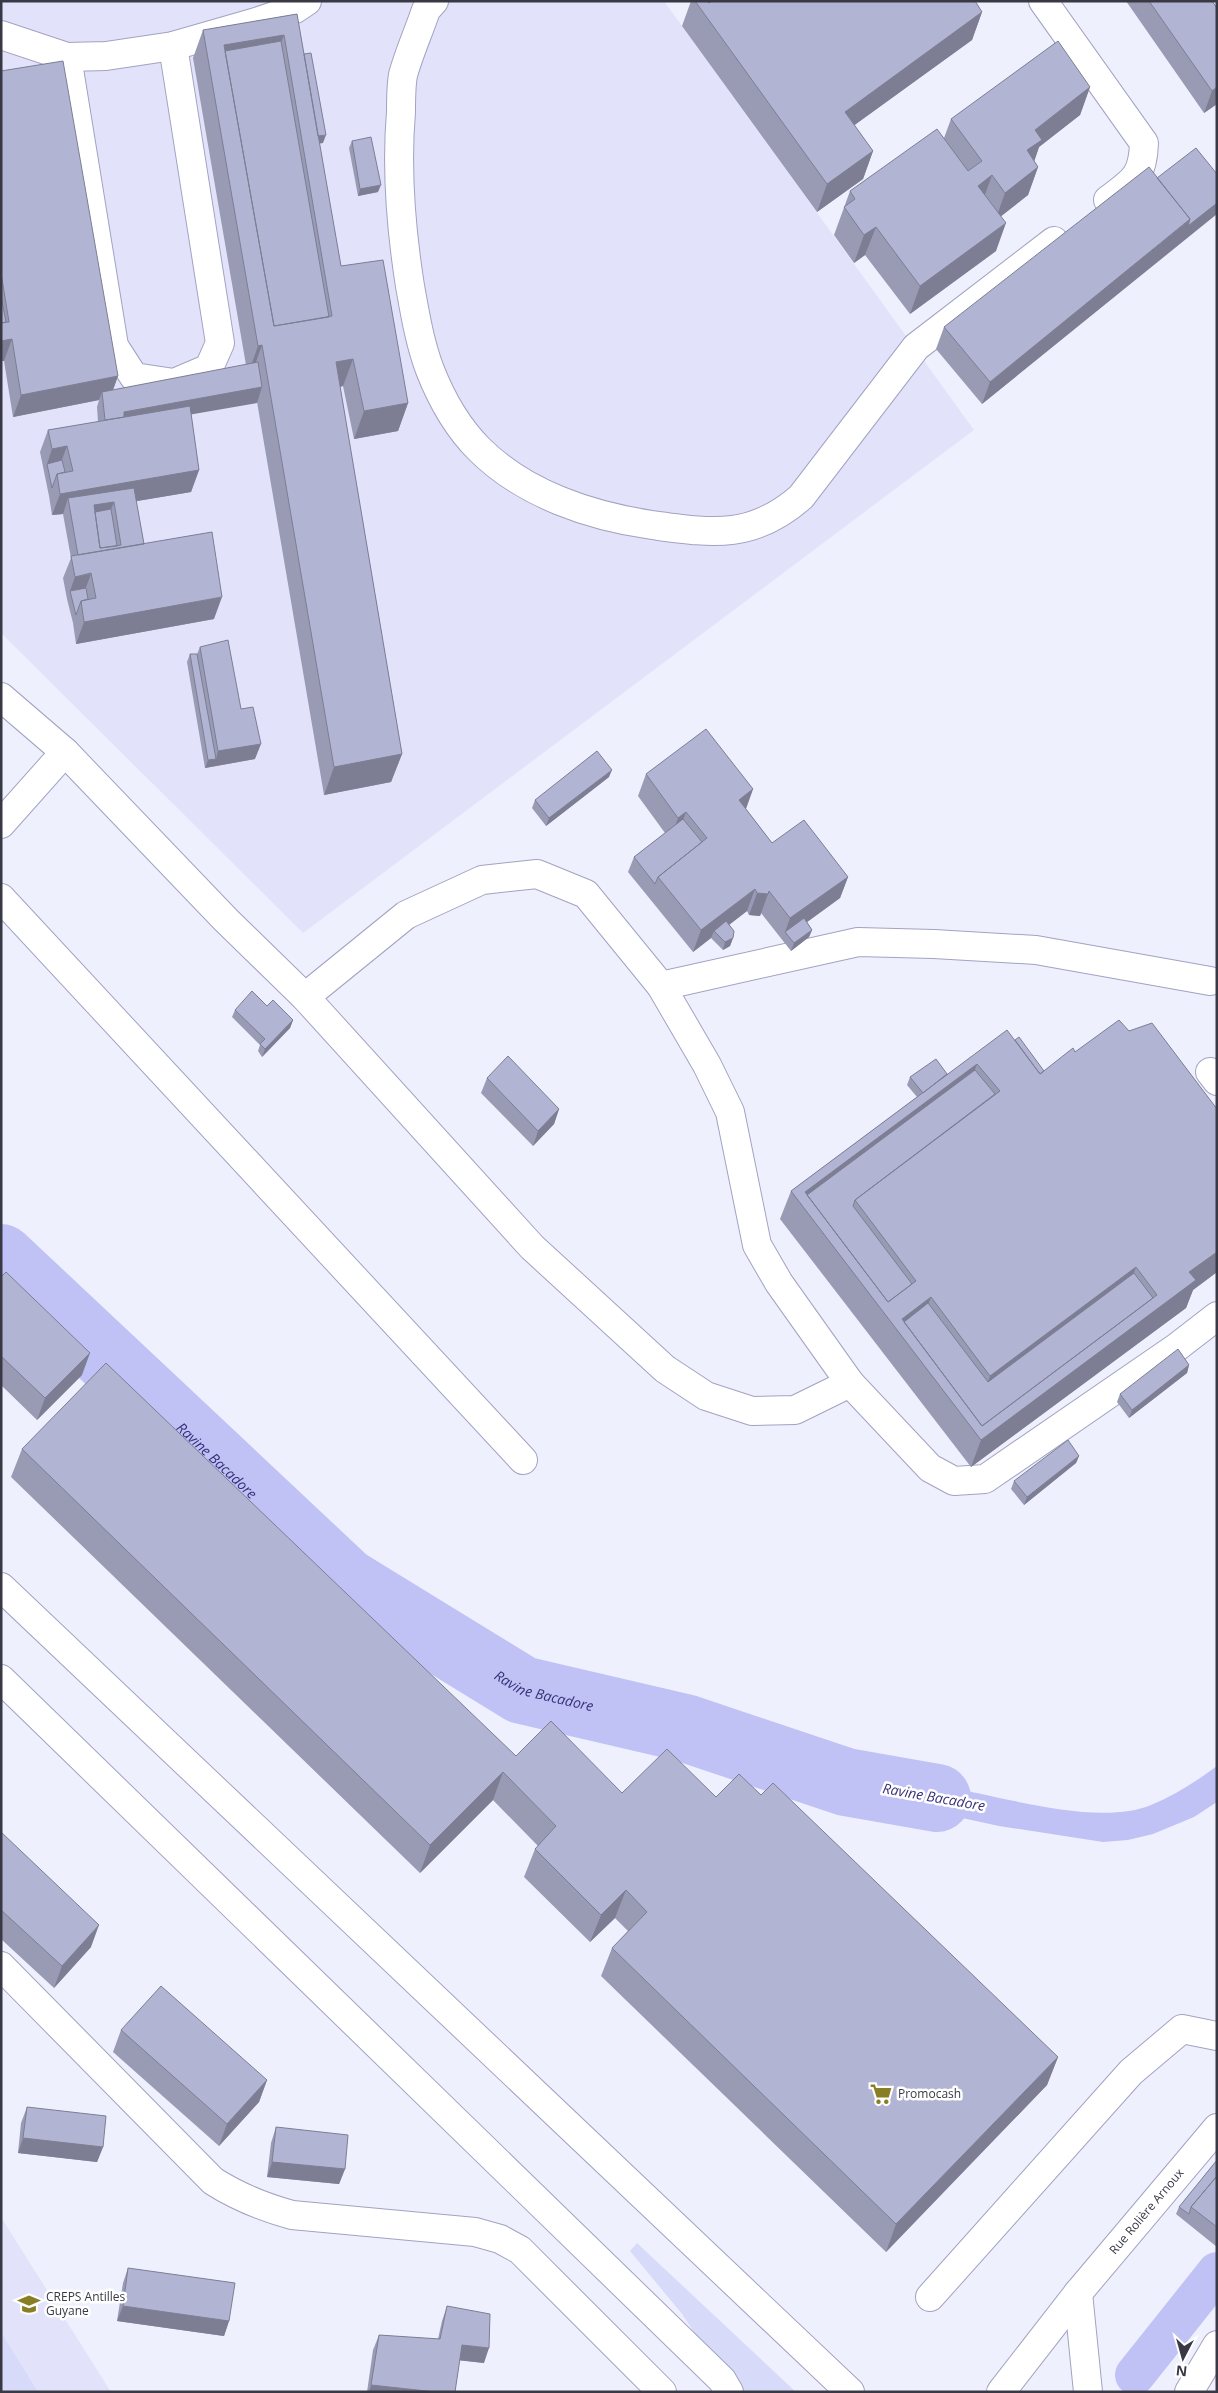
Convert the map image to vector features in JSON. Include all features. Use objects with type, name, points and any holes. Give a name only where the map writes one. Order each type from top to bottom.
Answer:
[{"type":"main road","points":[[1,35],[66,57],[106,56],[173,46],[295,9],[307,1]]},
{"type":"main road","points":[[434,1],[426,10],[403,76],[398,152],[404,249],[415,315],[429,369],[449,411],[479,448],[516,478],[566,504],[628,521],[710,532],[751,526],[781,514],[801,497],[916,347],[1136,178],[1144,160],[1144,144],[1043,1]]},
{"type":"main road","points":[[66,57],[114,346],[134,377],[174,383],[209,368],[220,344],[173,46]]},
{"type":"main road","points":[[1,697],[65,752],[226,920],[305,997],[532,1247],[665,1369],[706,1396],[752,1411],[795,1410],[850,1382]]},
{"type":"main road","points":[[1,824],[65,752]]},
{"type":"main road","points":[[305,997],[406,915],[482,880],[537,874],[586,894],[661,986],[708,1065],[730,1112],[756,1245],[778,1283],[850,1382],[930,1468],[954,1481],[985,1479],[1177,1346],[1217,1316]]},
{"type":"main road","points":[[1,898],[523,1460]]},
{"type":"main road","points":[[661,986],[858,942],[1036,950],[1210,981]]},
{"type":"main road","points":[[1,1587],[850,2392]]},
{"type":"main road","points":[[1,1679],[722,2380],[729,2392]]},
{"type":"main road","points":[[1,1966],[213,2181],[235,2195],[267,2208],[292,2215],[475,2232],[500,2239],[520,2250],[662,2392]]},
{"type":"main road","points":[[930,2297],[1131,2072],[1182,2029],[1217,2036]]},
{"type":"main road","name":"Rue Rolière Arnoux","points":[[1001,2392],[1078,2293],[1217,2128]]},
{"type":"main road","points":[[1078,2293],[1088,2392]]},
{"type":"main road","points":[[1189,2392],[1217,2345]]},
{"type":"shaded area","points":[[1,1],[664,1],[974,430],[303,933],[1,633]]},
{"type":"shaded area","name":"CREPS Antilles Guyane","points":[[1,2217],[111,2392],[1,2392]]},
{"type":"shaded area","points":[[637,2243],[796,2392],[734,2392],[682,2314],[630,2251]]},
{"type":"shaded area","points":[[1,2332],[38,2392],[1,2392]]},
{"type":"water","points":[[1217,1766],[1217,1802],[1194,1817],[1153,1834],[1128,1840],[1103,1842],[999,1826],[907,1806],[846,1782],[933,1785],[1050,1808],[1104,1813],[1129,1811],[1151,1805],[1186,1787]]},
{"type":"building","points":[[695,1],[707,1],[709,3],[712,1],[975,1],[982,12],[845,112],[873,151],[827,184]]},
{"type":"building","points":[[1149,1],[1212,1],[1217,8],[1217,87],[1212,91]]},
{"type":"building","points":[[297,14],[341,266],[383,260],[408,403],[364,411],[353,359],[336,362],[402,754],[334,767],[262,345],[258,346],[203,30]],"holes":[[[284,35],[332,316],[274,326],[224,45]]]},
{"type":"building","points":[[281,41],[329,317],[274,326],[225,51]]},
{"type":"building","points":[[1058,41],[1090,87],[1035,130],[1042,140],[1027,150],[1038,167],[1005,193],[992,175],[978,186],[1006,223],[920,286],[876,227],[864,235],[844,207],[855,199],[850,191],[937,129],[968,171],[982,161],[951,119]]},
{"type":"building","points":[[311,53],[326,135],[318,136],[304,54]]},
{"type":"building","points":[[63,61],[118,376],[21,395],[12,339],[1,341],[1,323],[9,322],[1,273],[1,71]]},
{"type":"building","points":[[371,137],[381,185],[360,189],[352,141]]},
{"type":"building","points":[[1196,148],[1217,174],[1217,203],[1188,226],[1190,219],[1157,178]]},
{"type":"building","points":[[1149,167],[1190,219],[990,382],[944,327]]},
{"type":"building","points":[[1,296],[6,322],[1,323]]},
{"type":"building","points":[[258,362],[262,387],[124,412],[124,417],[105,420],[102,392]]},
{"type":"building","points":[[190,406],[199,470],[60,494],[57,474],[73,471],[67,446],[52,449],[48,430]]},
{"type":"building","points":[[62,460],[65,472],[57,474],[52,488],[47,464]]},
{"type":"building","points":[[134,488],[144,544],[78,555],[68,498]],"holes":[[[114,502],[121,545],[100,548],[94,505]]]},
{"type":"building","points":[[111,509],[117,546],[100,548],[95,512]]},
{"type":"building","points":[[212,532],[222,597],[84,622],[81,601],[96,598],[91,573],[75,577],[71,556]]},
{"type":"building","points":[[86,588],[88,599],[81,601],[76,615],[70,591]]},
{"type":"building","points":[[228,640],[241,709],[253,707],[261,744],[218,751],[200,647]]},
{"type":"building","points":[[190,654],[197,654],[216,759],[208,760]]},
{"type":"building","points":[[706,729],[753,789],[739,800],[772,843],[804,820],[848,877],[790,918],[769,891],[768,894],[757,893],[755,889],[701,930],[658,877],[707,838],[686,812],[678,818],[646,774]]},
{"type":"building","points":[[597,751],[612,770],[549,818],[535,800]]},
{"type":"building","points":[[683,819],[702,842],[658,877],[655,884],[634,857]]},
{"type":"building","points":[[804,918],[812,930],[794,943],[785,932]]},
{"type":"building","points":[[726,921],[734,931],[733,938],[725,942],[714,931]]},
{"type":"building","points":[[252,991],[267,1006],[273,1000],[293,1020],[265,1049],[260,1044],[265,1039],[235,1010]]},
{"type":"building","points":[[1119,1020],[1129,1031],[1152,1023],[1217,1109],[1217,1252],[1189,1272],[1196,1280],[981,1440],[791,1191],[1007,1030],[1040,1074],[1073,1048],[1075,1052]],"holes":[[[977,1064],[1000,1091],[855,1200],[916,1281],[888,1302],[805,1192]],[[1136,1267],[1157,1295],[982,1426],[902,1319],[931,1297],[990,1376]]]},
{"type":"building","points":[[1019,1037],[1044,1071],[1040,1074],[1015,1040]]},
{"type":"building","points":[[508,1056],[559,1109],[538,1131],[487,1078]]},
{"type":"building","points":[[936,1059],[947,1074],[923,1093],[910,1077]]},
{"type":"building","points":[[975,1070],[995,1094],[855,1200],[853,1206],[912,1284],[888,1302],[807,1195]]},
{"type":"building","points":[[6,1272],[90,1353],[45,1398],[1,1356],[1,1277]]},
{"type":"building","points":[[1134,1273],[1153,1298],[982,1426],[904,1322],[928,1303],[988,1382]]},
{"type":"building","points":[[1178,1349],[1189,1365],[1132,1410],[1120,1394]]},
{"type":"building","points":[[106,1363],[516,1756],[551,1721],[622,1793],[667,1749],[716,1797],[739,1774],[761,1795],[773,1783],[1058,2057],[896,2224],[612,1948],[647,1912],[626,1890],[601,1915],[535,1849],[556,1826],[503,1772],[430,1845],[22,1449]]},
{"type":"building","points":[[1068,1440],[1079,1456],[1027,1497],[1014,1481]]},
{"type":"building","points":[[1,1832],[99,1925],[62,1966],[1,1910]]},
{"type":"building","points":[[161,1986],[267,2080],[227,2124],[121,2030]]},
{"type":"building","points":[[27,2107],[106,2116],[103,2147],[23,2138]]},
{"type":"building","points":[[276,2127],[348,2135],[345,2169],[272,2162]]},
{"type":"building","points":[[1217,2160],[1217,2176],[1191,2207],[1189,2214],[1179,2207]]},
{"type":"building","points":[[1217,2176],[1217,2227],[1191,2207]]},
{"type":"building","points":[[128,2268],[235,2283],[229,2321],[123,2306]]},
{"type":"building","points":[[447,2306],[490,2314],[489,2348],[462,2345],[455,2392],[436,2392],[371,2385],[379,2335],[440,2339]]},
{"type":"waterway","name":"Ravine Bacadore","points":[[1,1258],[346,1582],[522,1690],[685,1728],[846,1782],[937,1798]]},
{"type":"waterway","points":[[1135,2375],[1217,2272]]},
{"type":"place","name":"Promocash","points":[[881,2094]]},
{"type":"place","name":"CREPS Antilles Guyane","points":[[29,2304]]}]
